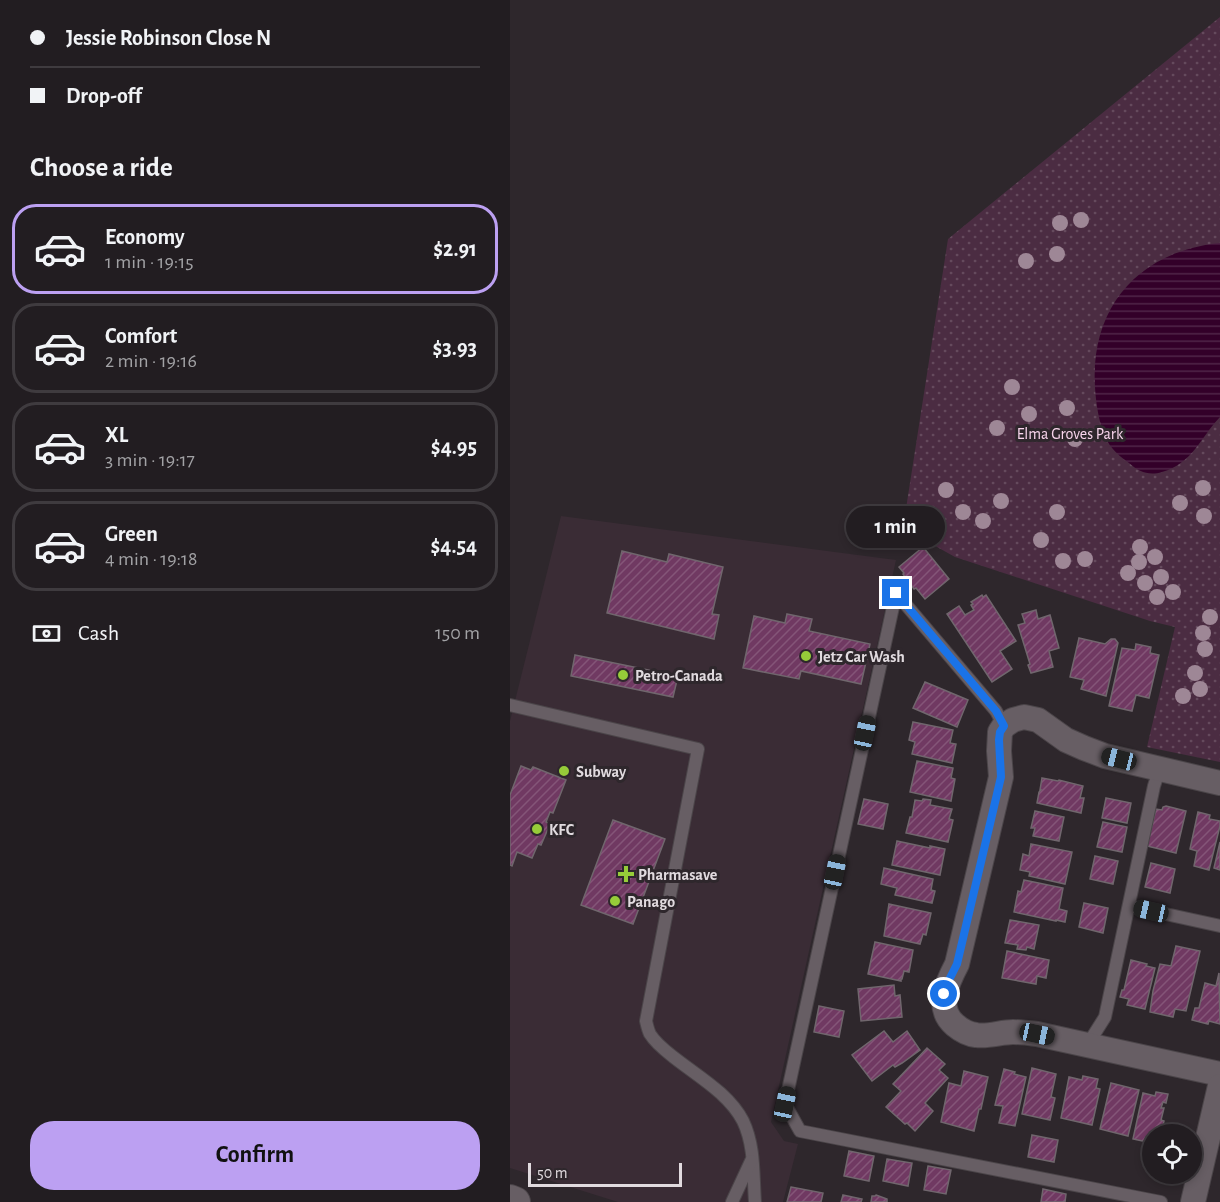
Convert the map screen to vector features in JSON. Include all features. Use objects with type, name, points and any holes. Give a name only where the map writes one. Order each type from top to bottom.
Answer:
[{"type":"street","points":[[1220,783],[1105,756],[1060,736],[1045,724],[1031,718],[1018,718],[1004,726],[999,740],[1001,777],[957,964],[944,994],[946,1014],[957,1027],[978,1036],[1013,1032],[1037,1034],[1220,1074]]},
{"type":"street","points":[[1193,1202],[1220,1086]]},
{"type":"street","points":[[510,1200],[515,1202]]},
{"type":"lane","points":[[1004,726],[996,711],[896,593],[785,1104],[800,1131],[1161,1202]]},
{"type":"lane","points":[[510,705],[698,749],[646,1021],[649,1032],[658,1043],[734,1106],[743,1121],[753,1150],[755,1202]]},
{"type":"lane","points":[[1088,1044],[1105,1017],[1158,774],[1149,766]]},
{"type":"lane","points":[[1128,906],[1220,926]]},
{"type":"lane","points":[[732,1202],[752,1160]]},
{"type":"shaded area","points":[[1220,243],[1220,417],[1181,463],[1153,474],[1140,471],[1114,450],[1102,427],[1095,387],[1096,358],[1101,331],[1111,308],[1126,288],[1144,271],[1166,257],[1191,248]]},
{"type":"shaded area","points":[[561,516],[896,560],[771,1122],[784,1141],[798,1144],[783,1202],[618,1202],[510,1168],[510,721]]},
{"type":"green space","name":"Elma Groves Park","points":[[1220,17],[1220,762],[1147,747],[1175,627],[1150,621],[955,557],[903,528],[948,239]]},
{"type":"building","points":[[923,547],[949,579],[925,599],[916,588],[914,589],[899,567]]},
{"type":"building","points":[[622,551],[667,562],[669,554],[723,567],[712,614],[719,615],[714,639],[607,613]]},
{"type":"building","points":[[982,595],[983,597],[986,595],[1016,641],[1000,651],[1012,669],[992,682],[947,614],[959,606],[965,615],[974,610],[971,602]]},
{"type":"building","points":[[1036,610],[1038,619],[1050,615],[1059,648],[1049,651],[1053,667],[1031,673],[1018,625],[1025,623],[1022,614]]},
{"type":"building","name":"Jetz Car Wash","points":[[787,614],[812,619],[809,631],[870,644],[861,684],[801,671],[799,679],[743,668],[754,616],[785,623]]},
{"type":"building","points":[[1079,638],[1105,644],[1115,639],[1118,643],[1106,696],[1081,689],[1084,680],[1070,677]]},
{"type":"building","points":[[1136,644],[1151,647],[1150,653],[1159,655],[1149,698],[1136,695],[1132,711],[1109,706],[1122,648],[1135,650]]},
{"type":"building","points":[[575,655],[678,676],[673,697],[571,676]]},
{"type":"building","points":[[925,682],[968,700],[957,727],[913,708]]},
{"type":"building","points":[[913,722],[953,730],[950,743],[956,744],[952,763],[912,754],[915,742],[909,740]]},
{"type":"building","points":[[917,761],[953,768],[951,778],[955,779],[951,801],[910,792]]},
{"type":"building","points":[[521,766],[531,770],[533,767],[566,780],[553,813],[550,812],[546,822],[550,824],[541,845],[538,844],[532,858],[517,852],[512,866],[510,865],[510,795]]},
{"type":"building","points":[[1042,778],[1083,786],[1080,798],[1084,798],[1081,813],[1037,803]]},
{"type":"building","points":[[1106,798],[1131,803],[1127,823],[1102,818]]},
{"type":"building","points":[[864,799],[888,804],[883,829],[858,824]]},
{"type":"building","points":[[923,799],[931,800],[930,805],[952,809],[949,819],[953,820],[948,842],[906,833],[915,800],[922,801]]},
{"type":"building","points":[[1166,806],[1186,811],[1176,853],[1147,846],[1156,809],[1162,810]]},
{"type":"building","points":[[1035,811],[1064,817],[1059,841],[1033,836],[1035,828],[1031,828]]},
{"type":"building","points":[[1198,812],[1210,815],[1209,819],[1220,821],[1209,870],[1194,866],[1197,851],[1190,849]]},
{"type":"building","points":[[613,820],[665,839],[633,924],[581,905]]},
{"type":"building","points":[[1103,822],[1127,827],[1122,852],[1097,847]]},
{"type":"building","points":[[897,841],[945,849],[940,875],[892,865]]},
{"type":"building","points":[[1220,842],[1220,870],[1214,868]]},
{"type":"building","points":[[1031,844],[1072,852],[1065,884],[1029,876],[1030,872],[1020,870],[1023,854],[1029,856]]},
{"type":"building","points":[[1095,856],[1118,861],[1113,884],[1090,879]]},
{"type":"building","points":[[1151,863],[1175,869],[1170,893],[1145,887]]},
{"type":"building","points":[[884,868],[933,879],[931,890],[935,891],[932,903],[895,895],[897,888],[881,884]]},
{"type":"building","points":[[1024,880],[1063,888],[1059,909],[1067,911],[1065,922],[1014,912],[1018,891],[1021,892]]},
{"type":"building","points":[[1084,903],[1108,908],[1103,933],[1079,927]]},
{"type":"building","points":[[889,904],[931,913],[926,935],[923,934],[920,944],[884,936]]},
{"type":"building","points":[[1010,920],[1039,925],[1034,949],[1027,947],[1026,950],[1017,949],[1018,945],[1005,943]]},
{"type":"building","points":[[875,942],[913,950],[909,972],[904,971],[901,981],[868,974]]},
{"type":"building","points":[[1176,946],[1200,951],[1186,1011],[1175,1009],[1173,1017],[1150,1012],[1160,964],[1171,966]]},
{"type":"building","points":[[1007,951],[1049,960],[1046,978],[1037,976],[1036,984],[1002,978]]},
{"type":"building","points":[[1131,960],[1155,968],[1145,1009],[1127,1005],[1129,999],[1120,997],[1124,990]]},
{"type":"building","points":[[1219,973],[1220,1024],[1192,1020],[1195,1008],[1199,1008],[1205,983],[1216,986]]},
{"type":"building","points":[[894,985],[895,996],[900,995],[902,1017],[861,1021],[858,989]]},
{"type":"building","points":[[819,1006],[844,1011],[839,1037],[814,1032]]},
{"type":"building","points":[[884,1031],[893,1042],[907,1031],[920,1050],[895,1067],[893,1065],[872,1081],[852,1055]]},
{"type":"building","points":[[927,1048],[945,1064],[939,1070],[948,1078],[925,1103],[933,1111],[915,1131],[886,1107],[901,1091],[893,1084]]},
{"type":"building","points":[[1032,1068],[1056,1074],[1051,1097],[1055,1098],[1050,1120],[1022,1114]]},
{"type":"building","points":[[1004,1069],[1026,1077],[1015,1126],[999,1123],[1003,1106],[995,1105]]},
{"type":"building","points":[[964,1071],[988,1077],[974,1131],[941,1122],[949,1083],[961,1086]]},
{"type":"building","points":[[1083,1076],[1098,1079],[1096,1088],[1100,1089],[1092,1125],[1061,1118],[1069,1077],[1082,1080]]},
{"type":"building","points":[[1111,1083],[1139,1090],[1128,1136],[1100,1129]]},
{"type":"building","points":[[1156,1092],[1168,1094],[1166,1103],[1163,1102],[1161,1108],[1164,1108],[1161,1120],[1164,1121],[1163,1124],[1142,1124],[1142,1141],[1133,1139],[1143,1093],[1155,1096]]},
{"type":"building","points":[[1032,1135],[1058,1140],[1054,1162],[1028,1157]]},
{"type":"building","points":[[849,1151],[874,1156],[869,1181],[844,1176]]},
{"type":"building","points":[[887,1159],[912,1163],[908,1186],[883,1181]]},
{"type":"building","points":[[928,1166],[951,1170],[946,1194],[924,1190]]},
{"type":"building","points":[[791,1187],[823,1193],[821,1202],[787,1202]]},
{"type":"building","points":[[1043,1189],[1066,1194],[1065,1202],[1041,1202]]},
{"type":"building","points":[[843,1195],[862,1199],[861,1202],[841,1202]]},
{"type":"building","points":[[872,1196],[887,1199],[887,1202],[871,1202]]},
{"type":"place","name":"Jetz Car Wash","points":[[806,656]]},
{"type":"place","name":"Petro-Canada","points":[[623,675]]},
{"type":"place","name":"Subway","points":[[564,771]]},
{"type":"place","name":"KFC","points":[[537,829]]},
{"type":"place","name":"Pharmasave","points":[[626,874]]},
{"type":"place","name":"Panago","points":[[615,901]]},
{"type":"route","points":[[896,593],[996,711],[1004,726],[999,740],[1001,777],[957,964],[944,994]]}]
